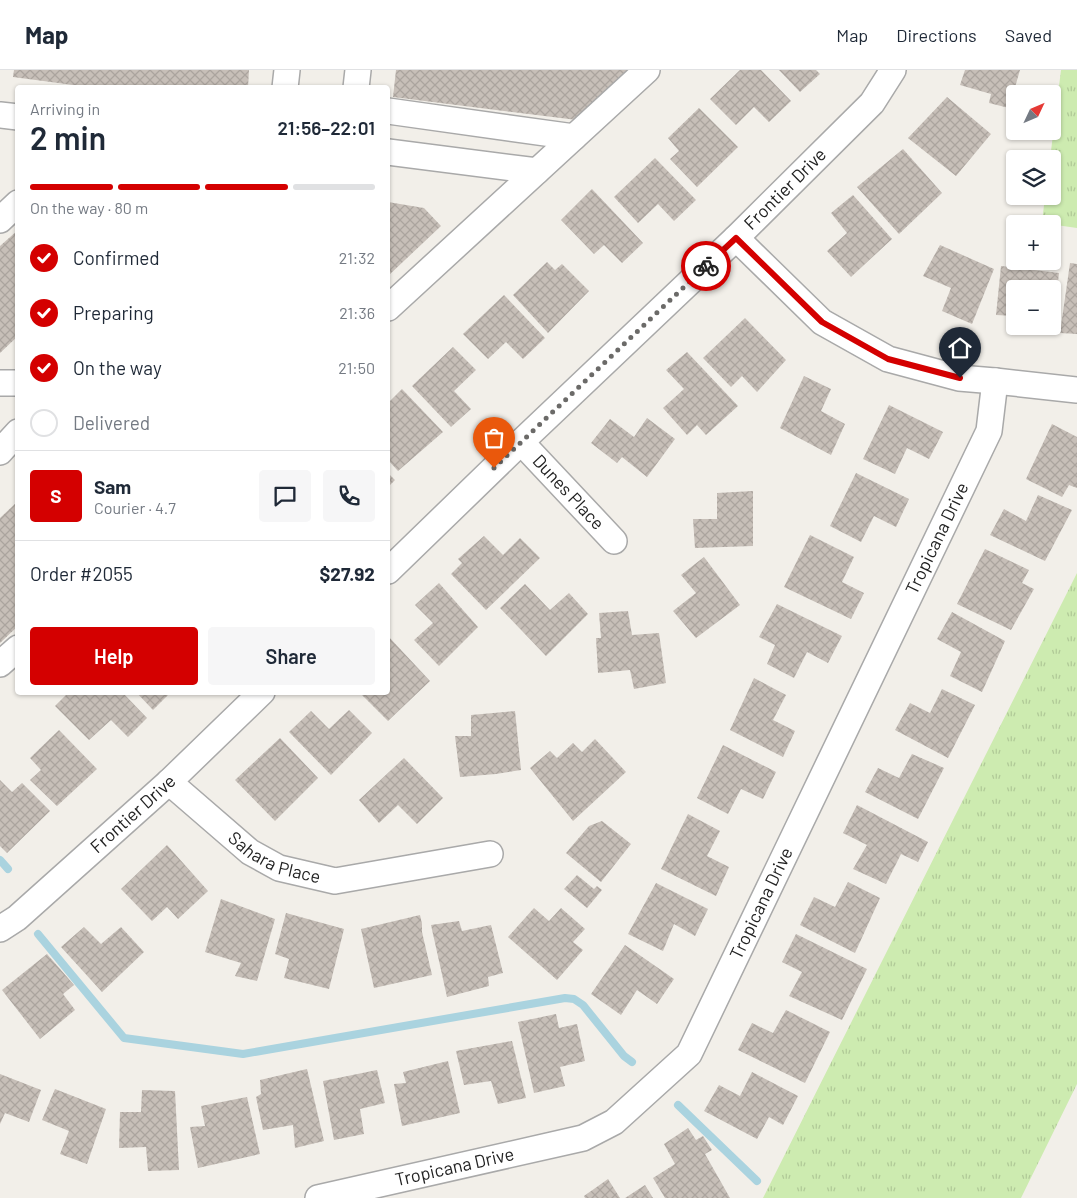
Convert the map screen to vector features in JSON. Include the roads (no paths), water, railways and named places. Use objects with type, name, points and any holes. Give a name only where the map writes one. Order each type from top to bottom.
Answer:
[{"type":"street","points":[[285,85],[287,70]]},
{"type":"street","points":[[356,85],[358,70]]},
{"type":"street","points":[[390,306],[647,70]]},
{"type":"street","name":"Frontier Drive","points":[[390,569],[736,238],[872,103],[893,70]]},
{"type":"street","points":[[390,111],[574,137]]},
{"type":"street","points":[[0,115],[15,117]]},
{"type":"street","points":[[390,152],[537,171]]},
{"type":"street","points":[[0,220],[15,205]]},
{"type":"street","points":[[736,238],[822,322],[888,359],[960,378],[1077,390]]},
{"type":"street","name":"Tropicana Drive","points":[[318,1198],[583,1138],[614,1122],[689,1054],[989,431],[995,381]]},
{"type":"street","points":[[0,383],[15,383]]},
{"type":"street","points":[[0,452],[15,435]]},
{"type":"street","name":"Dunes Place","points":[[521,442],[614,541]]},
{"type":"street","points":[[0,664],[15,651]]},
{"type":"street","name":"Frontier Drive","points":[[0,930],[16,918],[169,782],[259,695]]},
{"type":"street","name":"Sahara Place","points":[[169,782],[250,852],[279,868],[335,881],[490,854]]},
{"type":"waterway","points":[[0,860],[8,869]]},
{"type":"waterway","points":[[38,934],[124,1038],[243,1054],[565,998],[574,999],[583,1005],[624,1056],[632,1062]]},
{"type":"waterway","points":[[678,1105],[757,1181]]}]
